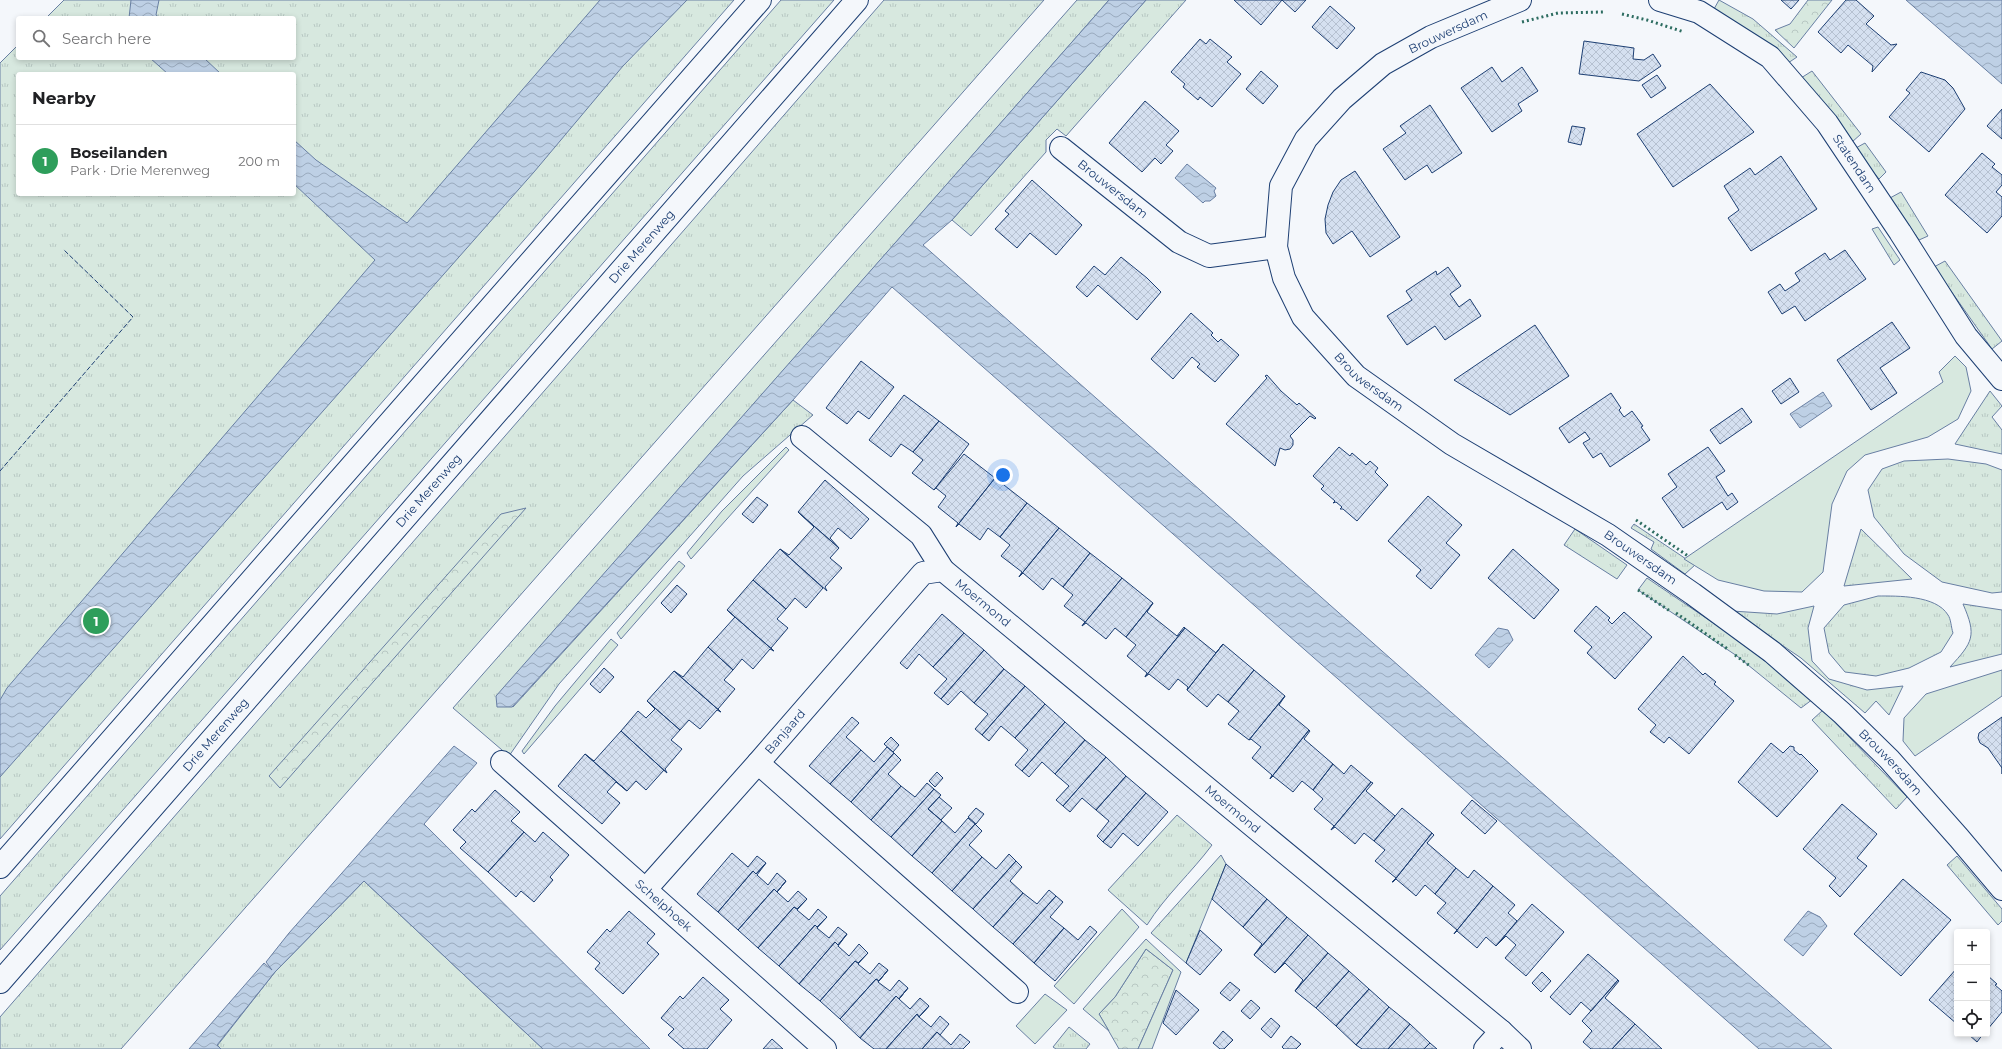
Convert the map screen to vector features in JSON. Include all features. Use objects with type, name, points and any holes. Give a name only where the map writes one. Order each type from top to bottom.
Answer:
[{"type":"main road","points":[[0,867],[760,0]]},
{"type":"main road","name":"Drie Merenweg","points":[[0,982],[857,0]]},
{"type":"main road","name":"Brouwersdam","points":[[1520,0],[1431,37],[1383,64],[1342,99],[1306,139],[1281,186],[1276,247],[1284,278],[1303,317],[1356,376],[1452,444],[1608,535],[1693,594],[1772,652],[1842,713],[1889,759],[1959,838],[2002,890]]},
{"type":"main road","name":"Statendam","points":[[1660,0],[1699,12],[1770,57],[1826,123],[1900,232],[1966,336],[2002,379]]},
{"type":"main road","name":"Brouwersdam","points":[[1061,148],[1179,242],[1209,256],[1276,247]]},
{"type":"main road","name":"Moermond","points":[[802,437],[921,535],[933,572],[1501,1031],[1520,1049]]},
{"type":"main road","name":"Banjaard","points":[[646,889],[758,763],[933,572]]},
{"type":"main road","name":"Schelphoek","points":[[502,762],[825,1049]]},
{"type":"main road","points":[[758,763],[1017,992]]},
{"type":"main road","points":[[1485,1049],[1501,1031]]},
{"type":"green space","points":[[64,0],[734,0],[0,839],[0,63],[16,47],[16,60],[296,60],[296,16],[48,16]]},
{"type":"green space","points":[[781,0],[834,0],[0,950],[0,896]]},
{"type":"green space","points":[[884,0],[1044,0],[121,1049],[0,1049],[0,1017]]},
{"type":"green space","points":[[1077,0],[1109,0],[497,696],[513,707],[793,400],[813,415],[743,476],[559,684],[509,756],[453,708]]},
{"type":"green space","points":[[1146,0],[1186,0],[1066,136],[1057,129],[1046,140],[1046,152],[971,236],[952,220]]},
{"type":"green space","points":[[1719,0],[1753,19],[1797,57],[1788,63],[1714,9]]},
{"type":"green space","points":[[1808,0],[1832,0],[1794,48],[1775,30],[1790,24]]},
{"type":"green space","points":[[1812,71],[1861,134],[1852,142],[1801,78]]},
{"type":"green space","points":[[1865,143],[1886,172],[1879,179],[1854,149]]},
{"type":"green space","points":[[1901,192],[1928,236],[1919,240],[1890,198]]},
{"type":"green space","points":[[1878,227],[1900,260],[1894,265],[1872,229]]},
{"type":"green space","points":[[1945,261],[2002,341],[1992,349],[1934,267]]},
{"type":"green space","points":[[1955,356],[1966,367],[1971,391],[1958,419],[1928,437],[1865,455],[1847,471],[1832,504],[1823,572],[1802,592],[1764,591],[1718,580],[1684,559],[1943,382],[1939,372]]},
{"type":"green space","points":[[1990,391],[2002,406],[1992,417],[2002,430],[2002,454],[1955,444]]},
{"type":"green space","points":[[786,447],[789,450],[691,559],[687,553],[722,511]]},
{"type":"green space","points":[[1948,459],[1986,464],[2002,470],[2002,592],[1992,593],[1942,582],[1904,554],[1874,517],[1868,490],[1882,469],[1904,461]]},
{"type":"green space","points":[[526,508],[280,788],[269,776],[501,514]]},
{"type":"green space","points":[[1634,524],[1695,565],[1685,574],[1651,549],[1654,542],[1631,528]]},
{"type":"green space","points":[[1575,529],[1627,565],[1617,579],[1564,545]]},
{"type":"green space","points":[[1861,529],[1912,579],[1844,586]]},
{"type":"green space","points":[[679,561],[685,566],[621,639],[617,633]]},
{"type":"green space","points":[[1647,578],[1737,639],[1813,699],[1801,708],[1737,656],[1638,590]]},
{"type":"green space","points":[[1878,596],[1916,598],[1926,600],[1942,608],[1949,617],[1953,633],[1941,652],[1909,668],[1876,676],[1845,672],[1829,653],[1824,628],[1844,605]]},
{"type":"green space","points":[[1963,604],[2002,610],[2002,654],[1950,667],[1964,651],[1970,638],[1970,624]]},
{"type":"green space","points":[[1814,606],[1808,628],[1812,661],[1829,679],[1867,690],[1903,686],[1889,715],[1876,701],[1865,713],[1801,658],[1732,611],[1777,614]]},
{"type":"green space","points":[[611,639],[618,645],[524,754],[522,751],[555,706]]},
{"type":"green space","points":[[2002,670],[2002,696],[1915,756],[1903,741],[1904,718],[1926,694]]},
{"type":"green space","points":[[1823,710],[1907,797],[1896,809],[1812,720]]},
{"type":"green space","points":[[1177,815],[1212,845],[1162,904],[1147,925],[1108,890]]},
{"type":"green space","points":[[1221,855],[1226,864],[1186,963],[1151,933]]},
{"type":"green space","points":[[1957,856],[2002,909],[2002,921],[1998,925],[1947,865]]},
{"type":"green space","points":[[364,881],[543,1049],[221,1049],[217,1046],[275,972]]},
{"type":"green space","points":[[1122,909],[1139,927],[1074,1004],[1054,986]]},
{"type":"green space","points":[[1146,939],[1181,972],[1152,1049],[1138,1049],[1173,970],[1146,949],[1115,997],[1099,1014],[1109,1031],[1083,1009]]},
{"type":"green space","points":[[1146,949],[1173,970],[1138,1049],[1119,1049],[1099,1014],[1115,997]]},
{"type":"green space","points":[[1045,994],[1067,1010],[1035,1044],[1016,1026]]},
{"type":"green space","points":[[1069,1027],[1090,1044],[1086,1049],[1056,1049],[1053,1047]]},
{"type":"water","points":[[131,0],[159,0],[156,15],[157,16],[129,16]]},
{"type":"water","points":[[600,0],[687,0],[623,66],[534,172],[0,777],[0,700],[7,688],[375,260],[296,186],[296,142],[316,160],[407,223]]},
{"type":"water","points":[[1109,0],[1146,0],[952,220],[923,245],[1832,1049],[1759,1049],[892,287],[793,400],[512,707],[497,707],[496,696]]},
{"type":"water","points":[[1906,0],[2002,0],[2002,84]]},
{"type":"water","points":[[152,60],[206,60],[219,72],[166,72]]},
{"type":"water","points":[[1187,164],[1216,188],[1214,191],[1216,196],[1210,201],[1205,201],[1203,203],[1175,178]]},
{"type":"water","points":[[1823,392],[1832,406],[1800,428],[1790,414]]},
{"type":"water","points":[[1498,628],[1508,630],[1513,640],[1489,668],[1475,655]]},
{"type":"water","points":[[454,746],[477,763],[424,824],[650,1049],[543,1049],[364,881],[275,972],[217,1045],[221,1049],[189,1049],[264,963],[272,970],[266,962],[289,933]]},
{"type":"water","points":[[1808,911],[1820,917],[1827,926],[1803,956],[1784,940]]},
{"type":"building","points":[[1234,0],[1282,0],[1261,25]]},
{"type":"building","points":[[1282,0],[1306,0],[1295,12]]},
{"type":"building","points":[[1781,0],[1799,0],[1791,9]]},
{"type":"building","points":[[1846,0],[1856,0],[1874,16],[1866,24],[1891,45],[1897,44],[1872,72],[1873,66],[1848,45],[1841,53],[1818,32]]},
{"type":"building","points":[[1330,6],[1355,28],[1337,49],[1312,27]]},
{"type":"building","points":[[1200,39],[1206,44],[1210,39],[1232,57],[1227,62],[1241,74],[1212,107],[1200,97],[1198,100],[1183,87],[1185,84],[1171,72]]},
{"type":"building","points":[[1584,41],[1634,48],[1633,59],[1644,60],[1653,54],[1661,66],[1639,81],[1579,74]]},
{"type":"building","points":[[1492,67],[1502,82],[1522,67],[1538,91],[1518,104],[1522,111],[1492,132],[1461,88]]},
{"type":"building","points":[[1261,71],[1278,86],[1263,104],[1246,89]]},
{"type":"building","points":[[1921,72],[1945,80],[1953,88],[1965,109],[1929,152],[1889,117],[1910,93],[1906,90]]},
{"type":"building","points":[[1657,75],[1666,88],[1651,98],[1642,85]]},
{"type":"building","points":[[1710,84],[1754,132],[1673,187],[1637,134]]},
{"type":"building","points":[[1145,101],[1179,131],[1166,145],[1173,151],[1161,164],[1155,158],[1142,172],[1109,143]]},
{"type":"building","points":[[1430,105],[1462,153],[1432,173],[1427,165],[1405,180],[1383,149],[1406,133],[1400,126]]},
{"type":"building","points":[[2002,109],[2002,139],[1987,126]]},
{"type":"building","points":[[1572,126],[1585,128],[1581,145],[1568,142]]},
{"type":"building","points":[[1982,153],[1995,164],[1992,167],[2002,175],[2002,185],[1996,192],[2002,197],[2002,216],[1987,233],[1945,195]]},
{"type":"building","points":[[1781,156],[1817,209],[1751,251],[1728,218],[1739,210],[1724,186],[1750,168],[1755,175]]},
{"type":"building","points":[[1355,171],[1400,237],[1370,257],[1352,231],[1333,244],[1326,233],[1325,219],[1333,192],[1341,180]]},
{"type":"building","points":[[1032,180],[1082,225],[1056,255],[1030,233],[1017,248],[995,229],[1009,214],[1005,211]]},
{"type":"building","points":[[1845,250],[1866,279],[1805,321],[1795,306],[1782,314],[1768,292],[1780,284],[1785,291],[1800,281],[1795,273],[1825,253],[1830,260]]},
{"type":"building","points":[[1121,257],[1147,278],[1161,292],[1137,320],[1098,285],[1087,297],[1076,287],[1094,266],[1105,275]]},
{"type":"building","points":[[1448,267],[1461,286],[1450,294],[1459,307],[1470,299],[1481,316],[1445,340],[1435,326],[1407,345],[1387,316],[1412,300],[1406,291],[1436,271],[1437,275]]},
{"type":"building","points":[[1191,313],[1213,333],[1211,335],[1218,342],[1221,339],[1239,355],[1215,382],[1197,367],[1200,364],[1192,357],[1173,379],[1151,359]]},
{"type":"building","points":[[1892,322],[1910,348],[1880,368],[1897,393],[1871,410],[1837,360]]},
{"type":"building","points":[[1535,325],[1569,376],[1510,415],[1454,380]]},
{"type":"building","points":[[861,361],[894,387],[869,419],[858,411],[847,424],[826,408]]},
{"type":"building","points":[[1267,375],[1281,391],[1297,405],[1299,403],[1316,418],[1315,419],[1310,416],[1290,436],[1293,440],[1293,445],[1290,449],[1285,450],[1280,448],[1275,466],[1226,424],[1267,378],[1265,376]]},
{"type":"building","points":[[1790,378],[1799,392],[1781,404],[1772,391]]},
{"type":"building","points":[[1611,393],[1621,408],[1619,410],[1624,417],[1632,411],[1643,426],[1641,427],[1650,440],[1610,467],[1601,453],[1593,458],[1583,443],[1590,439],[1585,432],[1569,443],[1559,428]]},
{"type":"building","points":[[904,395],[939,421],[913,452],[901,444],[891,457],[869,440]]},
{"type":"building","points":[[1742,408],[1752,422],[1720,444],[1710,430]]},
{"type":"building","points":[[939,421],[969,444],[934,490],[912,473],[923,460],[913,452]]},
{"type":"building","points":[[1339,447],[1350,456],[1352,453],[1366,465],[1370,461],[1378,468],[1375,472],[1388,485],[1357,521],[1343,509],[1340,509],[1342,507],[1336,502],[1333,503],[1335,501],[1321,489],[1324,486],[1313,476]]},
{"type":"building","points":[[1708,447],[1725,471],[1716,477],[1728,496],[1732,493],[1738,502],[1727,510],[1722,502],[1683,528],[1662,498],[1677,487],[1668,474]]},
{"type":"building","points":[[964,454],[995,478],[956,527],[958,523],[938,507],[946,496],[936,488],[934,490]]},
{"type":"building","points":[[995,478],[1027,503],[1000,537],[988,528],[980,540],[959,524],[956,527]]},
{"type":"building","points":[[825,480],[869,519],[851,539],[838,528],[830,538],[839,548],[798,512]]},
{"type":"building","points":[[1428,496],[1462,525],[1446,543],[1460,555],[1431,589],[1416,576],[1421,570],[1388,541]]},
{"type":"building","points":[[757,497],[768,505],[753,523],[742,514]]},
{"type":"building","points":[[1027,503],[1059,528],[1019,577],[1022,572],[1001,556],[1010,545],[1000,537]]},
{"type":"building","points":[[798,512],[839,548],[830,558],[842,568],[825,587],[827,591],[780,549],[789,555],[814,527]]},
{"type":"building","points":[[1059,528],[1090,553],[1063,587],[1052,578],[1043,590],[1023,573],[1019,577]]},
{"type":"building","points":[[780,549],[823,588],[806,608],[795,598],[786,609],[753,580]]},
{"type":"building","points":[[1513,549],[1559,590],[1534,619],[1488,578]]},
{"type":"building","points":[[1090,553],[1122,578],[1082,626],[1085,622],[1064,606],[1073,595],[1063,587]]},
{"type":"building","points":[[1122,578],[1153,603],[1126,637],[1115,628],[1106,639],[1086,623],[1082,626]]},
{"type":"building","points":[[753,580],[786,609],[777,619],[788,628],[771,648],[774,651],[727,610]]},
{"type":"building","points":[[677,585],[687,594],[671,613],[661,603]]},
{"type":"building","points":[[1153,603],[1147,612],[1177,636],[1184,627],[1185,628],[1145,677],[1147,673],[1127,656],[1136,645],[1126,637]]},
{"type":"building","points":[[1596,606],[1610,618],[1608,620],[1612,624],[1624,612],[1652,637],[1615,679],[1587,653],[1592,647],[1574,631]]},
{"type":"building","points":[[727,610],[774,651],[770,649],[753,669],[742,659],[733,670],[708,647],[735,617]]},
{"type":"building","points":[[942,614],[964,633],[933,667],[919,654],[907,669],[900,663]]},
{"type":"building","points":[[1185,628],[1216,653],[1187,690],[1188,687],[1178,679],[1169,690],[1149,674],[1145,677]]},
{"type":"building","points":[[964,633],[984,650],[941,699],[934,693],[947,679],[933,667]]},
{"type":"building","points":[[1223,644],[1254,670],[1228,702],[1218,694],[1207,707],[1187,690]]},
{"type":"building","points":[[708,647],[733,670],[724,680],[735,689],[718,709],[721,712],[674,671],[683,677]]},
{"type":"building","points":[[984,650],[1004,669],[974,703],[961,691],[948,705],[941,699]]},
{"type":"building","points":[[1683,656],[1703,675],[1705,673],[1716,682],[1714,684],[1734,701],[1689,754],[1669,737],[1664,743],[1650,732],[1656,725],[1638,709]]},
{"type":"building","points":[[604,668],[614,677],[600,693],[590,684]]},
{"type":"building","points":[[1004,669],[1025,686],[982,735],[975,729],[988,714],[974,703]]},
{"type":"building","points":[[1254,670],[1285,696],[1249,740],[1228,724],[1239,711],[1228,702]]},
{"type":"building","points":[[674,671],[721,712],[717,710],[700,729],[689,720],[680,730],[647,701]]},
{"type":"building","points":[[1025,686],[1045,704],[1015,738],[1001,726],[989,741],[982,735]]},
{"type":"building","points":[[1285,696],[1279,705],[1309,730],[1270,779],[1272,775],[1252,758],[1261,747],[1251,739],[1249,740]]},
{"type":"building","points":[[647,701],[680,730],[671,740],[682,749],[665,769],[667,773],[621,731],[638,711],[646,718],[655,709]]},
{"type":"building","points":[[1045,704],[1065,722],[1022,771],[1015,765],[1028,750],[1015,738]]},
{"type":"building","points":[[852,717],[859,723],[846,737],[861,750],[830,784],[809,766]]},
{"type":"building","points":[[2002,717],[2002,768],[1988,748],[1980,743],[1978,738],[1979,733]]},
{"type":"building","points":[[1065,722],[1085,740],[1055,774],[1042,762],[1029,777],[1022,771]]},
{"type":"building","points":[[1309,730],[1310,731],[1304,739],[1333,764],[1313,790],[1302,781],[1293,792],[1273,776],[1270,779]]},
{"type":"building","points":[[621,731],[664,770],[646,790],[636,781],[627,791],[585,754],[594,761]]},
{"type":"building","points":[[891,737],[899,745],[893,752],[884,744]]},
{"type":"building","points":[[1085,740],[1106,757],[1063,806],[1056,800],[1069,786],[1055,774]]},
{"type":"building","points":[[1771,743],[1783,753],[1790,746],[1794,747],[1794,750],[1800,755],[1801,754],[1818,771],[1777,817],[1738,782]]},
{"type":"building","points":[[887,747],[894,753],[851,802],[830,784],[861,750],[874,762]]},
{"type":"building","points":[[894,753],[901,760],[888,774],[901,786],[871,820],[851,802]]},
{"type":"building","points":[[585,754],[627,791],[616,782],[607,792],[620,803],[602,824],[558,786]]},
{"type":"building","points":[[1106,757],[1126,776],[1096,810],[1082,798],[1070,812],[1063,806]]},
{"type":"building","points":[[1333,764],[1344,774],[1351,765],[1371,782],[1331,830],[1334,826],[1314,809],[1323,799],[1313,790]]},
{"type":"building","points":[[937,772],[943,778],[935,787],[929,781]]},
{"type":"building","points":[[1126,776],[1146,793],[1103,842],[1097,836],[1109,821],[1096,810]]},
{"type":"building","points":[[1371,782],[1373,783],[1366,791],[1395,816],[1374,841],[1364,833],[1355,844],[1335,827],[1331,830]]},
{"type":"building","points":[[927,783],[934,789],[891,837],[871,820],[901,786],[915,797]]},
{"type":"building","points":[[934,789],[941,795],[928,809],[942,821],[912,856],[891,837]]},
{"type":"building","points":[[495,790],[520,812],[511,821],[524,832],[488,872],[460,848],[466,842],[453,830],[472,809],[475,812]]},
{"type":"building","points":[[1146,793],[1168,812],[1138,846],[1123,833],[1111,848],[1103,842]]},
{"type":"building","points":[[939,797],[952,808],[941,820],[928,809]]},
{"type":"building","points":[[1472,800],[1497,821],[1485,834],[1461,813]]},
{"type":"building","points":[[1842,804],[1877,834],[1857,858],[1867,866],[1840,897],[1829,886],[1836,878],[1803,849]]},
{"type":"building","points":[[976,808],[984,814],[976,824],[968,817]]},
{"type":"building","points":[[1402,808],[1432,833],[1393,882],[1392,882],[1396,878],[1375,861],[1385,850],[1374,841]]},
{"type":"building","points":[[968,818],[975,824],[932,873],[912,856],[942,821],[955,833]]},
{"type":"building","points":[[975,824],[982,831],[969,845],[982,857],[952,891],[932,873]]},
{"type":"building","points":[[524,832],[535,842],[543,832],[569,855],[550,877],[553,880],[534,902],[521,891],[516,897],[488,872]]},
{"type":"building","points":[[1432,833],[1434,835],[1427,843],[1456,868],[1435,894],[1425,885],[1416,896],[1396,879],[1393,882]]},
{"type":"building","points":[[732,853],[748,867],[757,856],[766,863],[756,874],[753,871],[718,912],[697,894]]},
{"type":"building","points":[[1009,854],[1016,861],[973,909],[952,891],[982,857],[996,869]]},
{"type":"building","points":[[1016,861],[1022,867],[1010,881],[1023,893],[993,927],[973,909]]},
{"type":"building","points":[[766,863],[757,875],[768,885],[777,873],[786,881],[777,892],[774,889],[738,930],[718,912],[753,871],[756,874]]},
{"type":"building","points":[[1226,864],[1267,899],[1243,927],[1212,899]]},
{"type":"building","points":[[1456,868],[1468,878],[1474,870],[1493,886],[1454,934],[1457,930],[1437,913],[1446,903],[1435,894]]},
{"type":"building","points":[[1903,879],[1951,920],[1901,976],[1854,934]]},
{"type":"building","points":[[1493,886],[1515,905],[1508,913],[1517,921],[1496,946],[1486,937],[1477,948],[1457,931],[1454,934]]},
{"type":"building","points":[[774,889],[788,902],[798,891],[807,899],[797,909],[794,907],[758,948],[738,930]]},
{"type":"building","points":[[1049,890],[1056,896],[1013,944],[993,927],[1023,893],[1037,904]]},
{"type":"building","points":[[1056,896],[1063,902],[1050,917],[1064,928],[1034,963],[1013,944]]},
{"type":"building","points":[[807,899],[797,910],[809,920],[818,909],[827,917],[817,927],[815,925],[779,966],[758,948],[794,907],[797,909]]},
{"type":"building","points":[[1267,899],[1287,917],[1254,955],[1262,944],[1243,927]]},
{"type":"building","points":[[1532,904],[1564,932],[1526,976],[1505,958],[1516,945],[1506,936],[1496,946]]},
{"type":"building","points":[[629,911],[655,934],[647,943],[659,954],[623,994],[595,969],[600,963],[587,952],[607,929],[610,932]]},
{"type":"building","points":[[827,917],[817,928],[829,938],[838,927],[847,934],[838,945],[835,942],[799,984],[779,966],[815,925],[817,927]]},
{"type":"building","points":[[1287,917],[1308,935],[1275,973],[1254,955]]},
{"type":"building","points":[[1090,926],[1097,932],[1055,981],[1034,963],[1064,928],[1078,940]]},
{"type":"building","points":[[1200,930],[1222,950],[1200,975],[1186,963]]},
{"type":"building","points":[[847,934],[838,946],[849,956],[859,944],[868,953],[858,963],[855,961],[820,1001],[799,984],[835,942],[838,945]]},
{"type":"building","points":[[1308,935],[1328,953],[1295,991],[1303,980],[1285,963],[1275,973]]},
{"type":"building","points":[[868,953],[858,964],[870,974],[879,963],[888,970],[879,981],[876,979],[840,1019],[820,1001],[855,961],[858,963]]},
{"type":"building","points":[[1328,953],[1349,971],[1316,1008],[1295,991]]},
{"type":"building","points":[[1588,954],[1618,980],[1591,1011],[1581,1002],[1570,1015],[1550,997]]},
{"type":"building","points":[[1349,971],[1369,989],[1336,1026],[1316,1008]]},
{"type":"building","points":[[1954,971],[1954,1021],[1929,1000]]},
{"type":"building","points":[[1542,972],[1551,981],[1541,992],[1532,983]]},
{"type":"building","points":[[703,977],[729,1000],[720,1009],[732,1020],[707,1049],[684,1049],[668,1035],[674,1029],[661,1018],[680,996],[683,999]]},
{"type":"building","points":[[1990,978],[2002,991],[2002,1012],[1990,1026]]},
{"type":"building","points":[[876,979],[879,981],[878,982],[890,991],[899,980],[908,988],[899,999],[896,996],[860,1038],[840,1019]]},
{"type":"building","points":[[1618,980],[1619,981],[1605,998],[1635,1024],[1612,1049],[1591,1049],[1583,1042],[1592,1031],[1582,1021]]},
{"type":"building","points":[[1230,982],[1240,990],[1230,1001],[1220,993]]},
{"type":"building","points":[[1369,989],[1389,1007],[1356,1045],[1336,1026]]},
{"type":"building","points":[[1176,990],[1199,1010],[1176,1035],[1163,1023]]},
{"type":"building","points":[[896,996],[910,1009],[920,998],[929,1006],[919,1017],[917,1014],[886,1049],[874,1049],[860,1038]]},
{"type":"building","points":[[1251,1000],[1260,1008],[1250,1019],[1241,1011]]},
{"type":"building","points":[[1389,1007],[1410,1024],[1388,1049],[1362,1049],[1356,1045]]},
{"type":"building","points":[[917,1014],[931,1027],[940,1016],[949,1024],[940,1035],[937,1032],[922,1049],[886,1049]]},
{"type":"building","points":[[1271,1018],[1280,1026],[1271,1038],[1261,1029]]},
{"type":"building","points":[[1410,1024],[1430,1043],[1424,1049],[1388,1049]]},
{"type":"building","points":[[1635,1024],[1662,1049],[1612,1049]]},
{"type":"building","points":[[1223,1031],[1233,1040],[1224,1049],[1220,1049],[1213,1043]]},
{"type":"building","points":[[937,1032],[951,1045],[960,1034],[970,1042],[963,1049],[922,1049]]},
{"type":"building","points":[[1291,1036],[1301,1044],[1296,1049],[1284,1049],[1282,1047]]},
{"type":"building","points":[[1971,1037],[1981,1037],[1977,1042]]},
{"type":"building","points":[[772,1039],[783,1049],[763,1049]]},
{"type":"building","points":[[1430,1043],[1437,1049],[1424,1049]]},
{"type":"hedge","points":[[1522,22],[1558,13],[1603,12]]},
{"type":"hedge","points":[[1622,14],[1647,20],[1684,32]]},
{"type":"hedge","points":[[1636,520],[1688,556]]},
{"type":"hedge","points":[[1638,590],[1670,611]]},
{"type":"hedge","points":[[1676,613],[1729,650]]},
{"type":"hedge","points":[[1735,655],[1750,666]]},
{"type":"fence","points":[[0,471],[133,317],[63,249]]},
{"type":"place","name":"Boseilanden","points":[[96,621]]}]
